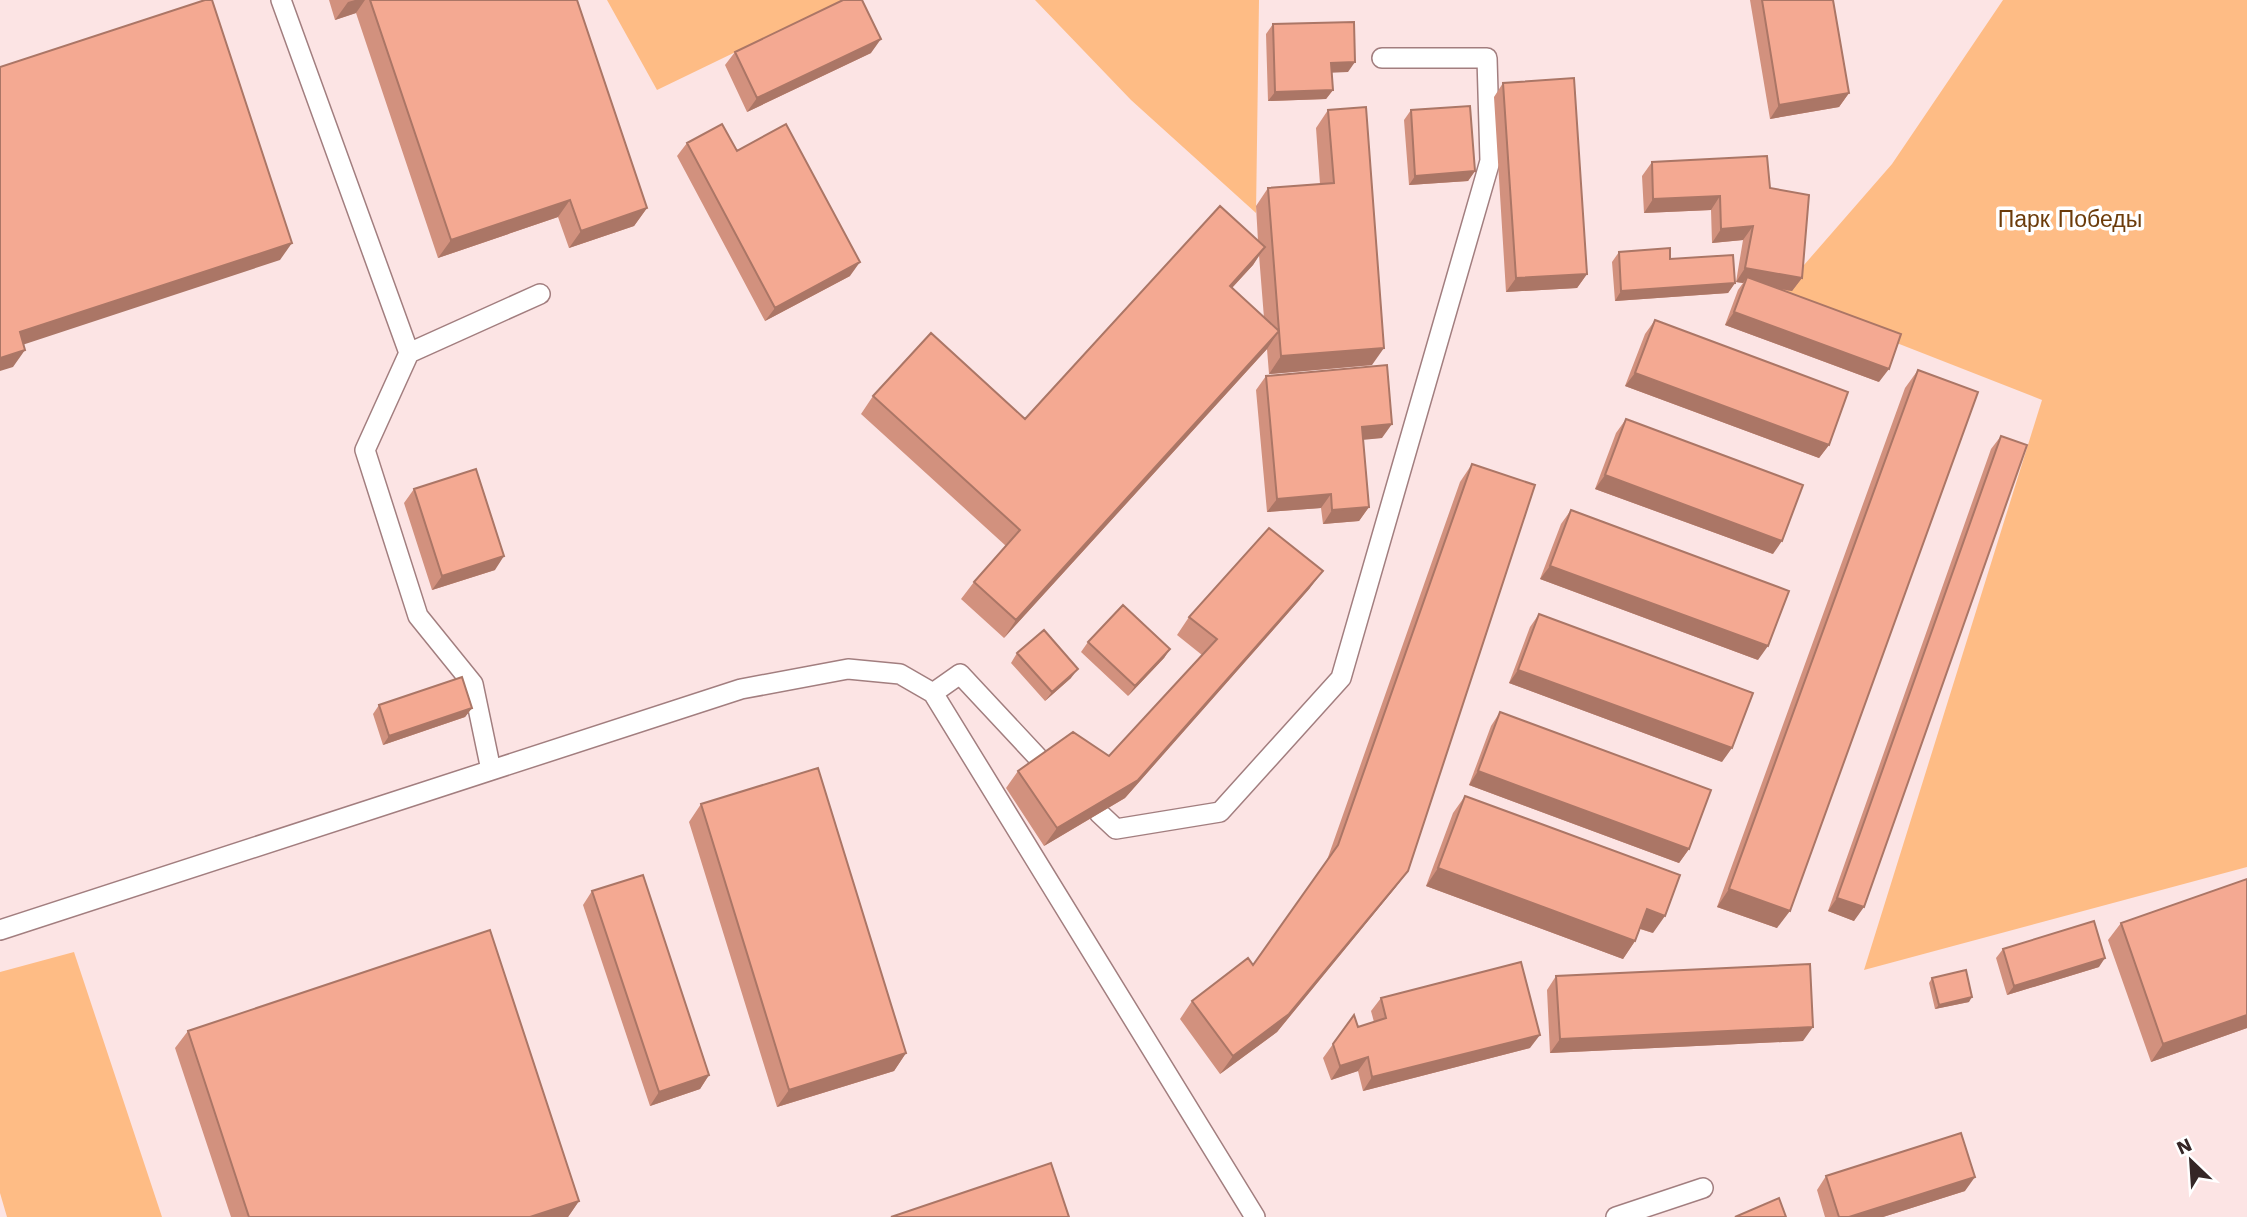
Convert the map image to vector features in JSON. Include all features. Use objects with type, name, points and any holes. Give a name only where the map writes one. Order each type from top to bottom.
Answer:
[{"type":"lane","points":[[281,0],[409,353]]},
{"type":"lane","points":[[1100,813],[1116,828],[1220,812],[1341,678],[1490,161],[1487,58],[1382,58]]},
{"type":"lane","points":[[491,770],[473,684],[418,616],[365,450],[409,353],[540,294]]},
{"type":"lane","points":[[0,930],[741,689],[848,669],[900,674],[933,693],[1255,1217]]},
{"type":"lane","points":[[933,693],[960,674],[1043,762]]},
{"type":"lane","points":[[1616,1217],[1703,1188]]},
{"type":"green space","points":[[607,0],[843,0],[657,90]]},
{"type":"green space","points":[[1035,0],[1259,0],[1256,213],[1131,100]]},
{"type":"green space","name":"Парк Победы","points":[[2003,0],[2247,0],[2247,867],[1864,970],[2042,400],[1777,296],[1892,164]]},
{"type":"green space","points":[[74,952],[162,1217],[7,1217],[0,1193],[0,972]]},
{"type":"building","points":[[205,0],[212,0],[292,243],[20,332],[25,350],[0,358],[0,67]]},
{"type":"building","points":[[370,0],[577,0],[647,208],[581,231],[570,200],[451,240]]},
{"type":"building","points":[[843,0],[862,0],[881,39],[757,98],[735,52]]},
{"type":"building","points":[[1762,0],[1833,0],[1849,93],[1779,105]]},
{"type":"building","points":[[1354,22],[1355,62],[1331,63],[1333,90],[1275,92],[1273,24]]},
{"type":"building","points":[[1574,78],[1587,274],[1516,278],[1503,83]]},
{"type":"building","points":[[1470,106],[1475,171],[1415,176],[1411,110]]},
{"type":"building","points":[[1366,107],[1384,348],[1281,356],[1268,188],[1334,183],[1328,110]]},
{"type":"building","points":[[722,124],[737,151],[786,124],[860,262],[775,308],[687,143]]},
{"type":"building","points":[[1767,156],[1770,188],[1809,195],[1802,278],[1745,268],[1753,226],[1721,229],[1720,196],[1653,199],[1652,162]]},
{"type":"building","points":[[1220,206],[1265,247],[1230,286],[1279,331],[1016,620],[974,582],[1020,530],[873,396],[931,333],[1025,419]]},
{"type":"building","points":[[1670,248],[1670,259],[1733,255],[1735,283],[1621,291],[1619,252]]},
{"type":"building","points":[[1747,277],[1901,334],[1889,369],[1734,312]]},
{"type":"building","points":[[1655,320],[1848,392],[1829,445],[1635,373]]},
{"type":"building","points":[[1387,365],[1392,424],[1362,427],[1369,507],[1332,510],[1331,494],[1277,499],[1266,376]]},
{"type":"building","points":[[1918,370],[1978,392],[1790,911],[1729,889]]},
{"type":"building","points":[[1626,419],[1803,485],[1782,541],[1605,475]]},
{"type":"building","points":[[2001,436],[2027,445],[1864,907],[1837,898]]},
{"type":"building","points":[[1472,464],[1535,485],[1408,871],[1289,1014],[1233,1056],[1192,1001],[1248,958],[1253,965],[1338,845]]},
{"type":"building","points":[[476,469],[504,556],[442,576],[414,489]]},
{"type":"building","points":[[1571,510],[1789,591],[1768,646],[1550,566]]},
{"type":"building","points":[[1269,528],[1323,571],[1138,780],[1057,828],[1018,771],[1073,732],[1109,756],[1217,639],[1189,617]]},
{"type":"building","points":[[1123,605],[1170,649],[1135,686],[1088,642]]},
{"type":"building","points":[[1539,614],[1753,693],[1732,748],[1518,670]]},
{"type":"building","points":[[1044,630],[1078,669],[1052,692],[1017,653]]},
{"type":"building","points":[[462,677],[472,708],[389,736],[379,705]]},
{"type":"building","points":[[1500,712],[1711,790],[1689,849],[1478,771]]},
{"type":"building","points":[[818,768],[906,1053],[789,1090],[701,804]]},
{"type":"building","points":[[1465,796],[1680,875],[1665,916],[1647,909],[1635,941],[1438,868]]},
{"type":"building","points":[[643,875],[709,1075],[659,1092],[592,891]]},
{"type":"building","points":[[2247,879],[2247,1015],[2163,1044],[2121,923]]},
{"type":"building","points":[[2094,921],[2105,958],[2014,986],[2003,949]]},
{"type":"building","points":[[490,930],[579,1201],[530,1217],[249,1217],[188,1031]]},
{"type":"building","points":[[1521,962],[1540,1035],[1372,1077],[1368,1057],[1340,1066],[1333,1044],[1354,1015],[1358,1027],[1386,1018],[1381,998]]},
{"type":"building","points":[[1810,964],[1813,1027],[1560,1039],[1556,976]]},
{"type":"building","points":[[1966,970],[1972,997],[1939,1005],[1932,978]]},
{"type":"building","points":[[1961,1133],[1975,1177],[1849,1217],[1839,1217],[1826,1176]]},
{"type":"building","points":[[1051,1163],[1069,1217],[891,1217]]},
{"type":"building","points":[[1779,1198],[1786,1217],[1735,1217]]}]
